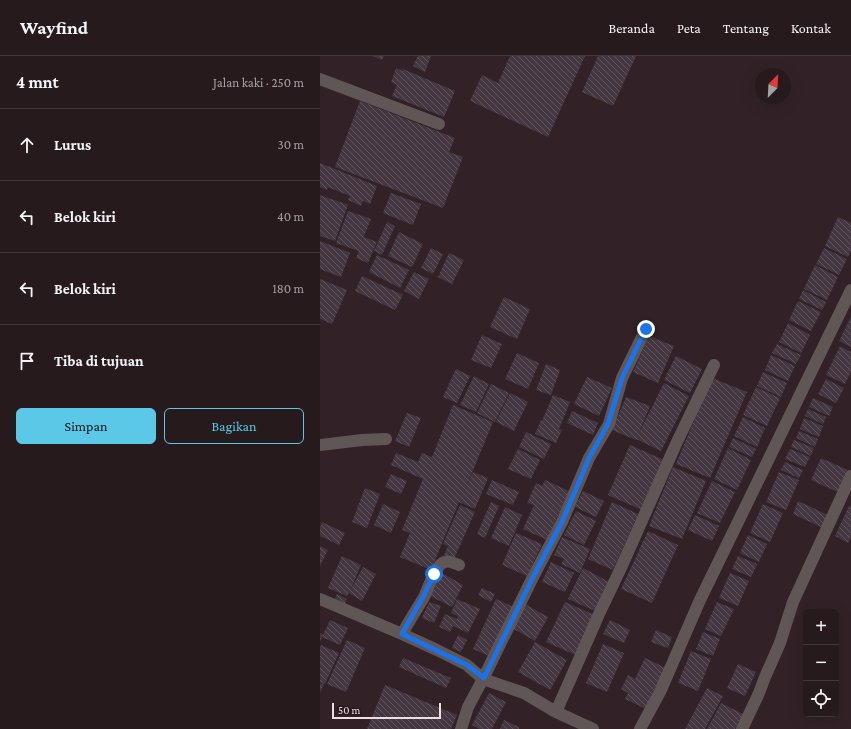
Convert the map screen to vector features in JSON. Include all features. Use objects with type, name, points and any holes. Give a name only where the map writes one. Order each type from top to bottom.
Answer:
[{"type":"street","points":[[320,79],[439,124]]},
{"type":"street","points":[[640,729],[660,692],[700,600],[851,290]]},
{"type":"street","points":[[461,729],[468,706],[484,678],[533,577],[562,522],[589,458],[608,424],[622,378],[646,329]]},
{"type":"street","points":[[556,712],[673,451],[714,365]]},
{"type":"street","points":[[320,445],[386,439]]},
{"type":"street","points":[[742,729],[780,643],[793,602],[851,476]]},
{"type":"street","points":[[402,634],[440,564],[450,562],[458,565]]},
{"type":"street","points":[[320,599],[402,634],[467,665],[484,678],[524,693],[556,712],[593,729]]},
{"type":"building","points":[[373,56],[384,56],[382,60]]},
{"type":"building","points":[[418,56],[431,56],[425,72],[413,66]]},
{"type":"building","points":[[510,56],[585,56],[548,137],[470,101],[482,75],[498,83]]},
{"type":"building","points":[[598,56],[636,56],[613,106],[582,92]]},
{"type":"building","points":[[396,68],[402,71],[403,69],[455,91],[444,117],[392,96],[397,85],[391,82]]},
{"type":"building","points":[[360,101],[455,138],[449,152],[463,157],[443,208],[335,167]]},
{"type":"building","points":[[320,163],[377,186],[370,204],[363,201],[361,206],[348,200],[350,196],[328,187],[327,190],[320,187]]},
{"type":"building","points":[[391,193],[421,204],[413,225],[383,213]]},
{"type":"building","points":[[320,195],[348,205],[335,241],[320,236]]},
{"type":"building","points":[[348,211],[371,219],[362,241],[364,237],[377,242],[368,263],[356,258],[359,251],[336,243]]},
{"type":"building","points":[[838,217],[851,223],[851,251],[848,257],[825,246]]},
{"type":"building","points":[[387,222],[395,226],[382,255],[374,251]]},
{"type":"building","points":[[399,232],[423,244],[412,267],[388,256]]},
{"type":"building","points":[[320,241],[350,253],[341,277],[320,269]]},
{"type":"building","points":[[431,248],[443,254],[433,274],[421,268]]},
{"type":"building","points":[[824,248],[847,259],[839,275],[816,264]]},
{"type":"building","points":[[449,253],[464,260],[452,284],[438,277]]},
{"type":"building","points":[[377,255],[409,270],[400,288],[369,272]]},
{"type":"building","points":[[815,265],[838,277],[827,300],[804,289]]},
{"type":"building","points":[[414,272],[429,279],[419,299],[404,291]]},
{"type":"building","points":[[362,276],[403,295],[395,310],[355,291]]},
{"type":"building","points":[[320,279],[347,290],[332,324],[320,319]]},
{"type":"building","points":[[803,290],[826,302],[822,310],[799,299]]},
{"type":"building","points":[[504,297],[530,309],[517,339],[490,327]]},
{"type":"building","points":[[798,301],[821,312],[811,331],[789,320]]},
{"type":"building","points":[[851,317],[851,347],[839,341]]},
{"type":"building","points":[[788,323],[810,335],[801,353],[779,342]]},
{"type":"building","points":[[482,335],[502,344],[491,368],[471,360]]},
{"type":"building","points":[[649,336],[674,346],[658,383],[633,372]]},
{"type":"building","points":[[777,344],[801,355],[796,364],[772,353]]},
{"type":"building","points":[[840,346],[851,352],[851,372],[845,384],[826,375]]},
{"type":"building","points":[[517,353],[539,363],[528,389],[505,379]]},
{"type":"building","points":[[771,355],[795,366],[788,381],[765,370]]},
{"type":"building","points":[[676,356],[702,369],[690,393],[664,380]]},
{"type":"building","points":[[546,364],[560,370],[551,395],[536,390]]},
{"type":"building","points":[[456,369],[470,376],[457,403],[443,397]]},
{"type":"building","points":[[763,372],[787,383],[781,397],[757,386]]},
{"type":"building","points":[[474,376],[489,384],[476,412],[460,405]]},
{"type":"building","points":[[587,377],[612,388],[599,416],[574,404]]},
{"type":"building","points":[[712,378],[747,392],[710,478],[676,464]]},
{"type":"building","points":[[826,379],[844,388],[836,403],[818,394]]},
{"type":"building","points":[[664,383],[689,396],[661,451],[636,439]]},
{"type":"building","points":[[491,384],[509,393],[495,422],[477,413]]},
{"type":"building","points":[[756,387],[780,398],[767,426],[743,415]]},
{"type":"building","points":[[510,393],[528,402],[514,431],[496,422]]},
{"type":"building","points":[[553,395],[570,402],[559,429],[562,430],[556,443],[535,434]]},
{"type":"building","points":[[626,397],[650,406],[636,440],[612,430]]},
{"type":"building","points":[[813,398],[833,407],[829,416],[809,407]]},
{"type":"building","points":[[453,405],[493,422],[464,492],[473,472],[488,478],[475,509],[459,502],[431,570],[400,557],[410,533],[402,530],[423,479],[391,465],[396,453],[418,462],[422,453],[432,457]]},
{"type":"building","points":[[808,409],[826,417],[823,424],[805,416]]},
{"type":"building","points":[[572,411],[598,423],[593,435],[567,423]]},
{"type":"building","points":[[407,413],[421,418],[409,447],[395,441]]},
{"type":"building","points":[[743,417],[765,428],[757,447],[734,436]]},
{"type":"building","points":[[804,418],[823,426],[819,437],[800,429]]},
{"type":"building","points":[[799,431],[818,439],[815,447],[796,438]]},
{"type":"building","points":[[526,432],[551,444],[544,459],[519,447]]},
{"type":"building","points":[[733,438],[756,449],[752,457],[729,447]]},
{"type":"building","points":[[794,440],[814,448],[811,456],[791,447]]},
{"type":"building","points":[[630,445],[664,460],[642,510],[608,495]]},
{"type":"building","points":[[728,448],[751,460],[737,490],[714,479]]},
{"type":"building","points":[[518,449],[540,460],[531,479],[508,469]]},
{"type":"building","points":[[790,449],[810,457],[805,467],[785,459]]},
{"type":"building","points":[[821,458],[850,471],[840,493],[811,480]]},
{"type":"building","points":[[785,462],[803,470],[799,478],[781,470]]},
{"type":"building","points":[[673,467],[706,481],[682,539],[649,526]]},
{"type":"building","points":[[779,472],[799,480],[786,510],[766,502]]},
{"type":"building","points":[[391,474],[407,481],[401,494],[385,487]]},
{"type":"building","points":[[492,480],[519,492],[513,505],[486,494]]},
{"type":"building","points":[[545,480],[569,491],[547,540],[523,529],[534,505],[527,503],[536,483],[542,486]]},
{"type":"building","points":[[712,481],[735,492],[720,523],[697,513]]},
{"type":"building","points":[[365,488],[380,494],[367,528],[352,522]]},
{"type":"building","points":[[583,491],[604,501],[596,517],[575,507]]},
{"type":"building","points":[[798,501],[830,516],[825,529],[793,514]]},
{"type":"building","points":[[491,502],[499,506],[485,538],[477,534]]},
{"type":"building","points":[[612,502],[638,514],[613,570],[588,559]]},
{"type":"building","points":[[383,504],[400,512],[391,533],[374,525]]},
{"type":"building","points":[[763,504],[783,513],[770,542],[750,533]]},
{"type":"building","points":[[460,505],[475,512],[454,559],[444,555],[448,546],[443,544]]},
{"type":"building","points":[[849,506],[851,507],[851,537],[848,543],[835,536]]},
{"type":"building","points":[[505,507],[522,515],[509,546],[491,538]]},
{"type":"building","points":[[576,511],[596,521],[584,545],[564,535]]},
{"type":"building","points":[[695,515],[719,526],[712,541],[688,530]]},
{"type":"building","points":[[322,522],[345,533],[339,545],[320,536],[320,527]]},
{"type":"building","points":[[648,531],[678,545],[652,603],[621,589]]},
{"type":"building","points":[[516,533],[542,544],[527,576],[502,565]]},
{"type":"building","points":[[748,535],[767,544],[759,562],[740,553]]},
{"type":"building","points":[[562,537],[590,549],[580,573],[561,564],[564,559],[554,555]]},
{"type":"building","points":[[320,546],[328,550],[320,566]]},
{"type":"building","points":[[342,556],[361,565],[350,591],[363,567],[376,574],[362,601],[349,593],[347,596],[328,588]]},
{"type":"building","points":[[738,556],[757,564],[751,577],[732,569]]},
{"type":"building","points":[[551,562],[574,573],[565,592],[542,582]]},
{"type":"building","points":[[583,568],[611,583],[597,612],[568,599]]},
{"type":"building","points":[[442,573],[463,585],[452,607],[430,596]]},
{"type":"building","points":[[730,573],[749,581],[738,606],[719,598]]},
{"type":"building","points":[[482,588],[495,594],[491,602],[478,595]]},
{"type":"building","points":[[337,594],[347,599],[343,608],[333,603]]},
{"type":"building","points":[[457,599],[480,609],[468,633],[453,626],[450,632],[439,627],[445,614],[457,619],[458,616],[451,613]]},
{"type":"building","points":[[496,599],[516,608],[489,656],[473,649]]},
{"type":"building","points":[[429,602],[441,606],[434,623],[422,618]]},
{"type":"building","points":[[565,602],[597,616],[578,656],[546,642]]},
{"type":"building","points":[[717,602],[734,609],[721,636],[705,629]]},
{"type":"building","points":[[523,603],[548,617],[535,641],[510,627]]},
{"type":"building","points":[[330,620],[348,628],[340,645],[322,637],[320,642],[320,633],[323,635]]},
{"type":"building","points":[[610,620],[630,630],[624,643],[603,634]]},
{"type":"building","points":[[656,630],[672,637],[668,648],[651,642]]},
{"type":"building","points":[[703,632],[720,639],[713,656],[696,649]]},
{"type":"building","points":[[458,635],[467,640],[461,652],[452,648]]},
{"type":"building","points":[[347,640],[365,648],[346,692],[327,684]]},
{"type":"building","points":[[535,642],[567,660],[550,690],[518,672]]},
{"type":"building","points":[[603,644],[624,653],[607,692],[586,683]]},
{"type":"building","points":[[321,645],[339,653],[325,684],[320,682]]},
{"type":"building","points":[[691,651],[711,659],[698,691],[678,683]]},
{"type":"building","points":[[403,658],[451,678],[446,688],[399,667]]},
{"type":"building","points":[[645,658],[666,668],[646,709],[625,699],[628,693],[621,689],[628,675],[635,679]]},
{"type":"building","points":[[738,664],[756,672],[745,696],[727,688]]},
{"type":"building","points":[[320,683],[324,684],[320,693]]},
{"type":"building","points":[[385,685],[457,715],[451,729],[367,729]]},
{"type":"building","points":[[707,688],[723,696],[705,729],[685,729]]},
{"type":"building","points":[[489,693],[506,702],[492,729],[479,729],[472,725]]},
{"type":"building","points":[[721,703],[743,714],[735,729],[707,729]]},
{"type":"building","points":[[504,720],[519,727],[519,729],[500,729]]},
{"type":"route","points":[[434,574],[402,634],[467,665],[484,678],[533,577],[562,522],[589,458],[608,424],[622,378],[646,329]]}]
